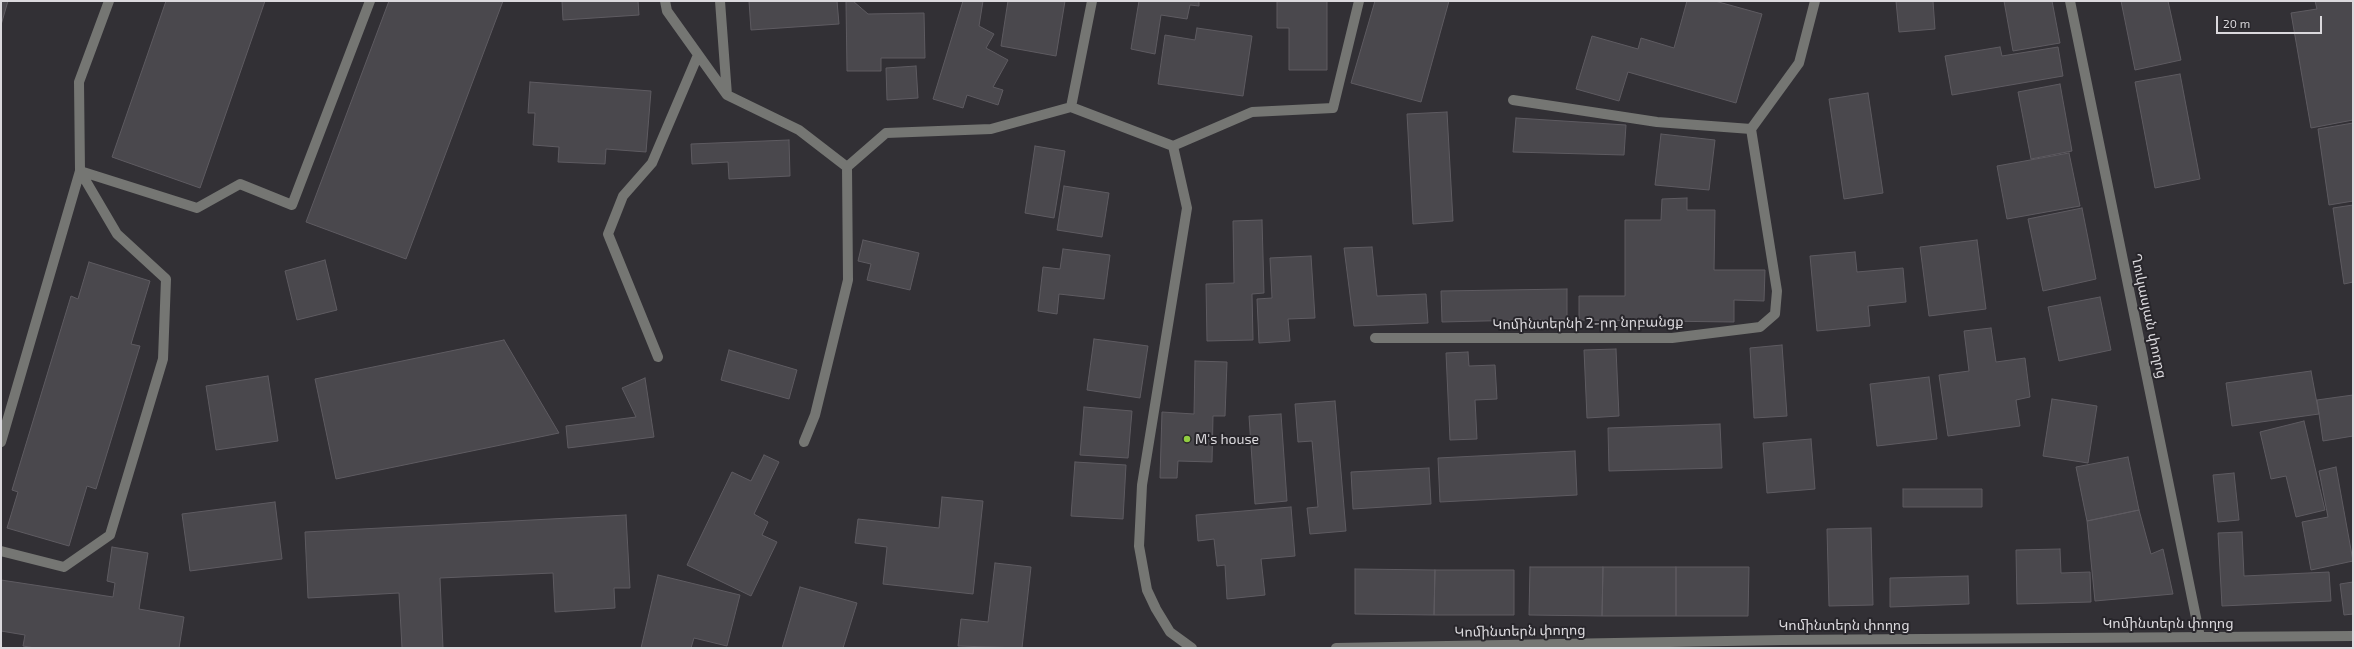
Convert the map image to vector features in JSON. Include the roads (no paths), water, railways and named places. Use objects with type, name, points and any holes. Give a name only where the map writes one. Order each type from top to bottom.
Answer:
[{"type":"street","points":[[1,442],[80,171],[79,82],[109,1]]},
{"type":"street","points":[[80,171],[197,208],[240,184],[292,205],[370,1]]},
{"type":"street","points":[[665,1],[667,11],[727,95],[799,130],[847,167]]},
{"type":"street","points":[[720,1],[727,95]]},
{"type":"street","points":[[1071,107],[1092,1]]},
{"type":"street","points":[[804,442],[815,415],[848,280],[847,167],[886,133],[992,129],[1071,107],[1173,146],[1252,112],[1333,108],[1359,1]]},
{"type":"street","points":[[1513,100],[1657,122],[1751,128],[1799,63],[1815,1]]},
{"type":"street","name":"Ղուկասյան փողոց","points":[[2070,1],[2200,637]]},
{"type":"street","points":[[658,357],[608,234],[623,196],[652,163],[698,55]]},
{"type":"street","name":"Կոմինտերնի 2-րդ նրբանցք","points":[[1375,338],[1672,338],[1760,327],[1775,314],[1777,291],[1751,128]]},
{"type":"street","points":[[1173,146],[1186,208],[1142,485],[1139,546],[1147,590],[1156,609],[1170,632],[1192,648]]},
{"type":"street","points":[[1,551],[64,567],[110,535],[163,359],[166,279],[117,234],[80,171]]},
{"type":"street","name":"Կոմինտերն փողոց","points":[[1336,648],[1782,644],[2353,636]]},
{"type":"place","name":"M's house","points":[[1187,439]]}]
